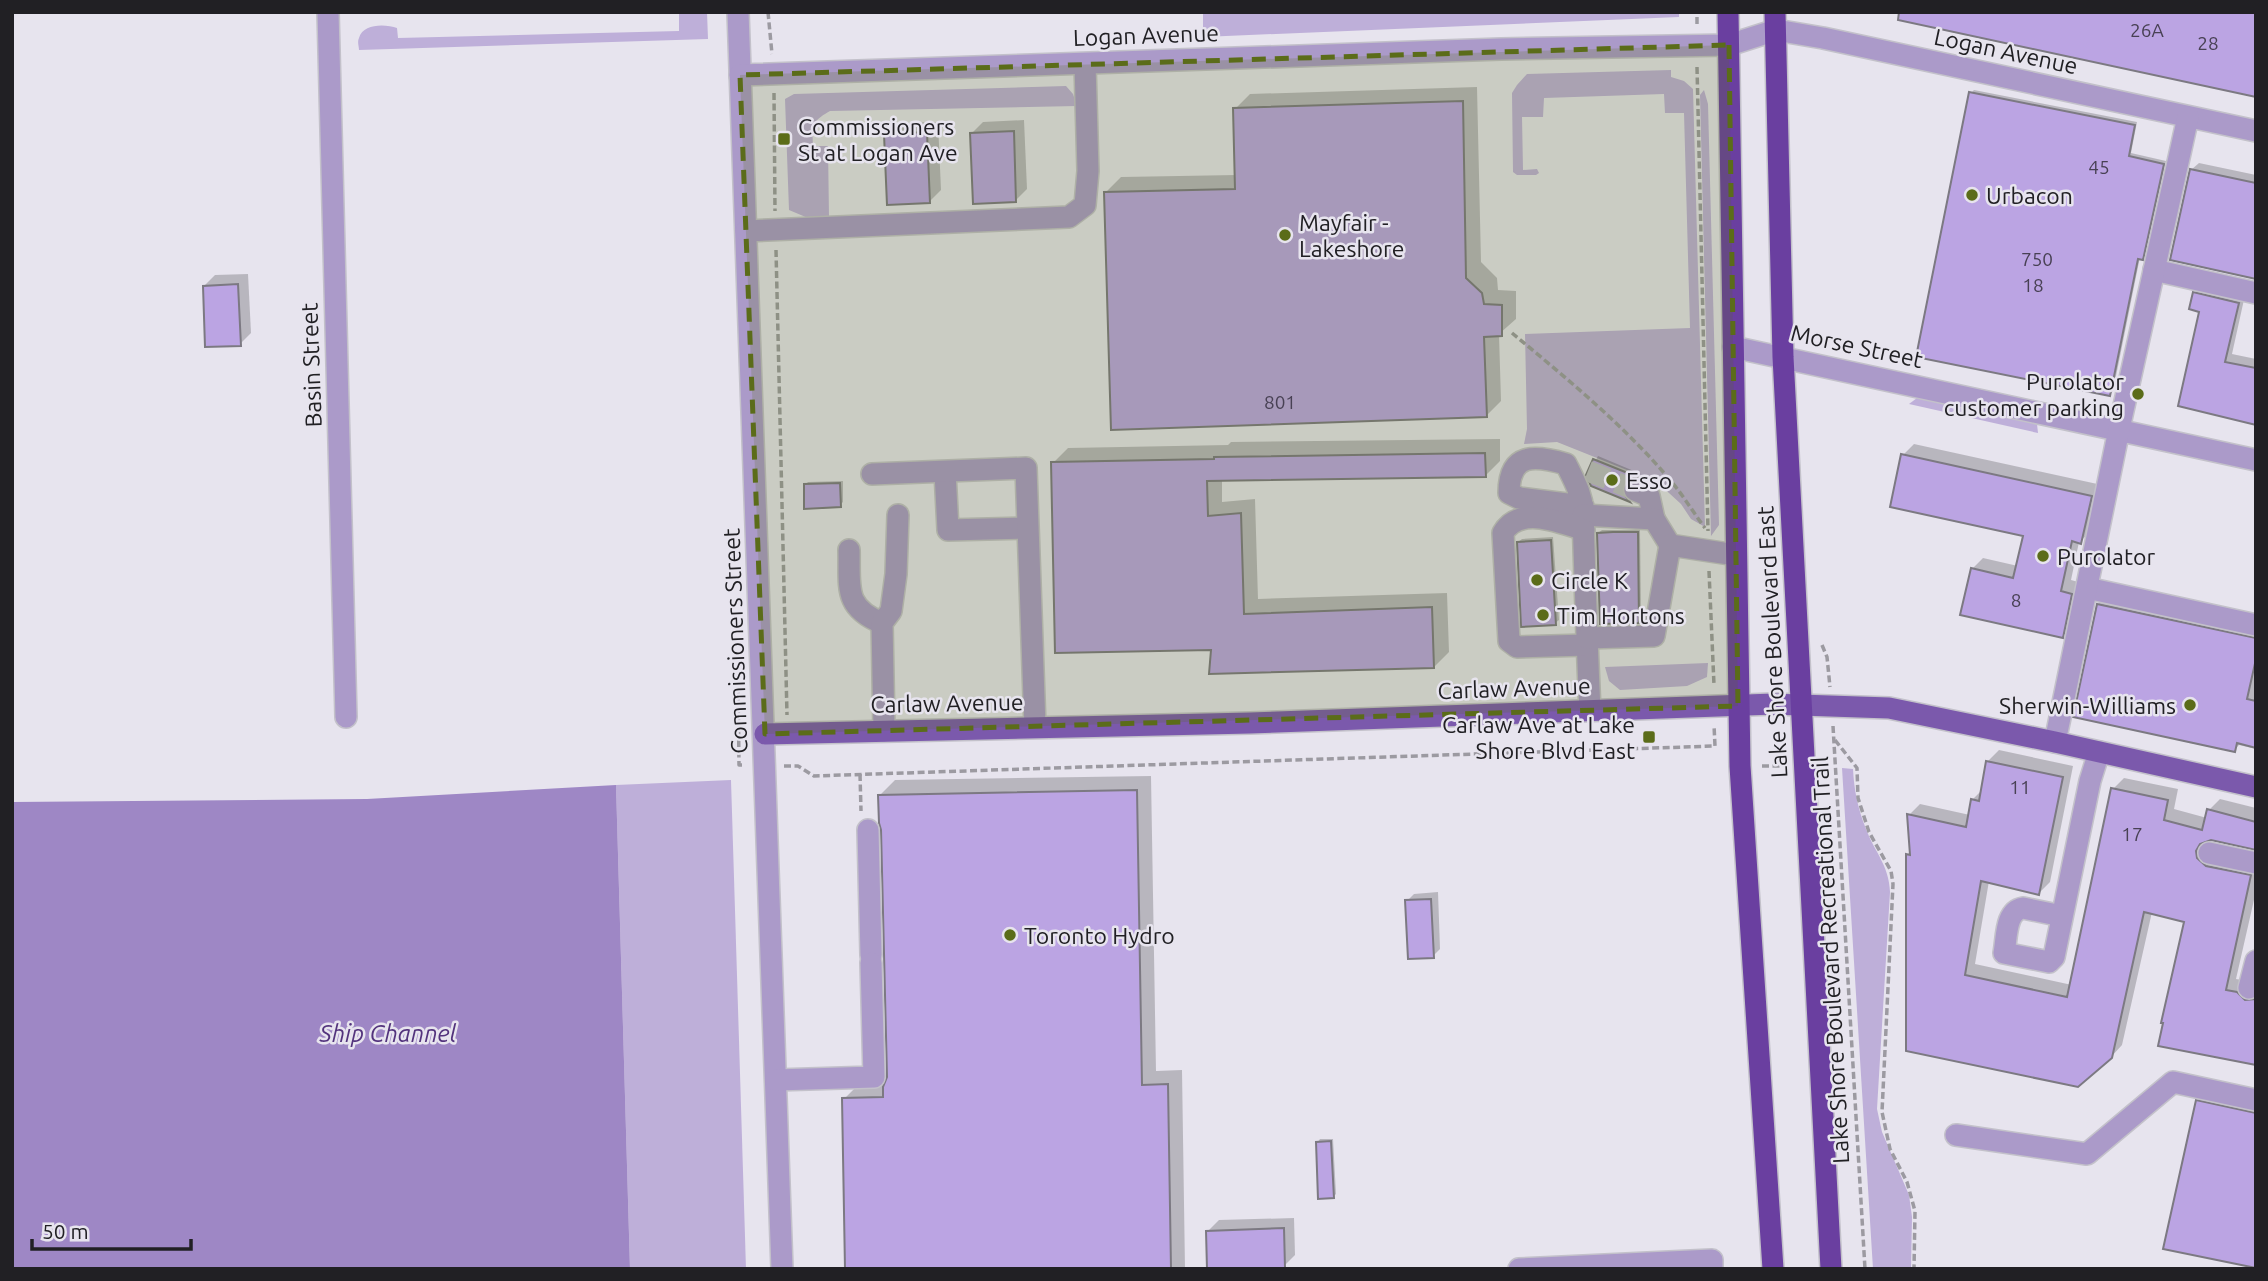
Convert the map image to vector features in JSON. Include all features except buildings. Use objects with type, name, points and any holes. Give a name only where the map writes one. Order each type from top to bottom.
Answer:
[{"type":"highway","name":"Lake Shore Boulevard East","points":[[1728,12],[1740,766],[1773,1269]]},
{"type":"highway","name":"Lake Shore Boulevard East","points":[[1776,21],[1783,357],[1831,1269]]},
{"type":"main road","name":"Carlaw Avenue","points":[[765,734],[1259,723],[1802,703],[1889,708],[2256,787]]},
{"type":"street","name":"Basin Street","points":[[328,12],[346,717]]},
{"type":"street","name":"Commissioners Street","points":[[738,12],[782,1269]]},
{"type":"street","name":"Logan Avenue","points":[[740,75],[1501,49],[1729,45],[1776,21],[1836,41],[2256,131]]},
{"type":"street","points":[[746,231],[1069,217],[1085,205],[1088,171],[1085,64]]},
{"type":"street","points":[[2055,742],[2119,430],[2188,117]]},
{"type":"street","points":[[2154,270],[2256,293]]},
{"type":"street","name":"Morse Street","points":[[1733,347],[2256,460]]},
{"type":"street","points":[[1588,471],[1544,458],[1525,459],[1515,466],[1509,478],[1509,493],[1519,498],[1583,512],[1654,519]]},
{"type":"street","points":[[1566,464],[1583,512],[1590,711]]},
{"type":"street","points":[[872,474],[1026,468],[1035,727]]},
{"type":"street","points":[[945,472],[948,530],[1027,528]]},
{"type":"street","points":[[1583,512],[1517,520],[1507,525],[1503,533],[1509,641],[1517,647],[1654,636],[1670,545],[1654,519],[1649,496],[1635,490]]},
{"type":"street","points":[[884,731],[882,623],[891,611],[896,573],[898,515]]},
{"type":"street","points":[[1670,545],[1708,542],[1736,555]]},
{"type":"street","points":[[849,550],[850,596],[859,610],[882,623]]},
{"type":"street","points":[[2087,588],[2256,625]]},
{"type":"street","points":[[2062,916],[2090,780],[2099,752]]},
{"type":"street","points":[[776,1080],[878,1076],[864,824]]},
{"type":"street","points":[[2209,853],[2256,863]]},
{"type":"street","points":[[2249,988],[2256,961]]},
{"type":"street","points":[[1956,1135],[2087,1154],[2173,1082],[2256,1100]]},
{"type":"street","points":[[1519,1269],[1712,1260],[1712,1269]]},
{"type":"path","points":[[768,12],[774,74],[775,229],[791,766]]},
{"type":"path","points":[[1697,75],[1713,668]]},
{"type":"path","points":[[1512,333],[1549,363],[1670,480],[1708,542]]},
{"type":"path","points":[[1822,645],[1829,669]]},
{"type":"path","name":"Lake Shore Boulevard Recreational Trail","points":[[1865,1269],[1834,738],[1857,768],[1858,798],[1869,832],[1891,872],[1893,884],[1882,1112],[1890,1149],[1908,1182],[1915,1211],[1914,1269]]},
{"type":"path","points":[[798,766],[814,776],[1715,746]]},
{"type":"path","points":[[1740,766],[1837,766]]},
{"type":"path","points":[[860,774],[864,824]]},
{"type":"highlighted area","points":[[1729,45],[1738,706],[765,734],[740,75]]},
{"type":"shaded area","points":[[679,12],[707,12],[708,39],[359,50],[358,44],[361,33],[370,27],[381,25],[397,28],[398,38],[679,31]]},
{"type":"shaded area","points":[[1203,12],[1679,12],[1679,17],[1203,37]]},
{"type":"shaded area","points":[[1671,70],[1671,77],[1684,81],[1693,89],[1705,527],[1691,519],[1681,504],[1657,482],[1557,442],[1524,444],[1527,429],[1525,334],[1690,328],[1684,113],[1665,113],[1664,94],[1544,98],[1543,117],[1522,117],[1523,170],[1537,169],[1539,173],[1517,175],[1513,172],[1512,93],[1527,74]]},
{"type":"shaded area","points":[[1066,86],[1073,94],[1077,106],[830,111],[816,121],[813,133],[813,146],[828,146],[829,218],[808,218],[789,210],[785,99],[794,94]]},
{"type":"shaded area","points":[[1704,90],[1708,104],[1719,525],[1711,536],[1700,95]]},
{"type":"shaded area","points":[[1917,398],[2037,424],[2038,433],[1909,404]]},
{"type":"shaded area","points":[[1708,663],[1707,677],[1687,686],[1620,690],[1609,681],[1605,667]]},
{"type":"shaded area","points":[[1842,768],[1853,769],[1861,814],[1889,883],[1877,1109],[1882,1132],[1909,1195],[1912,1217],[1911,1269],[1873,1269]]},
{"type":"shaded area","points":[[731,780],[746,1269],[630,1269],[616,785]]},
{"type":"water","name":"Ship Channel","points":[[616,785],[630,1269],[12,1269],[12,802],[367,799]]},
{"type":"tunnel","points":[[1588,471],[1635,490]]},
{"type":"place","name":"Commissioners St at Logan Ave","points":[[784,139]]},
{"type":"place","name":"Urbacon","points":[[1972,195]]},
{"type":"place","name":"Mayfair - Lakeshore","points":[[1285,235]]},
{"type":"place","name":"Purolator customer parking","points":[[2138,394]]},
{"type":"place","name":"Esso","points":[[1612,480]]},
{"type":"place","name":"Purolator","points":[[2043,556]]},
{"type":"place","name":"Circle K","points":[[1537,580]]},
{"type":"place","name":"Tim Hortons","points":[[1543,615]]},
{"type":"place","name":"Sherwin-Williams","points":[[2190,705]]},
{"type":"place","name":"Carlaw Ave at Lake Shore Blvd East","points":[[1649,737]]},
{"type":"place","name":"Toronto Hydro","points":[[1010,935]]}]
